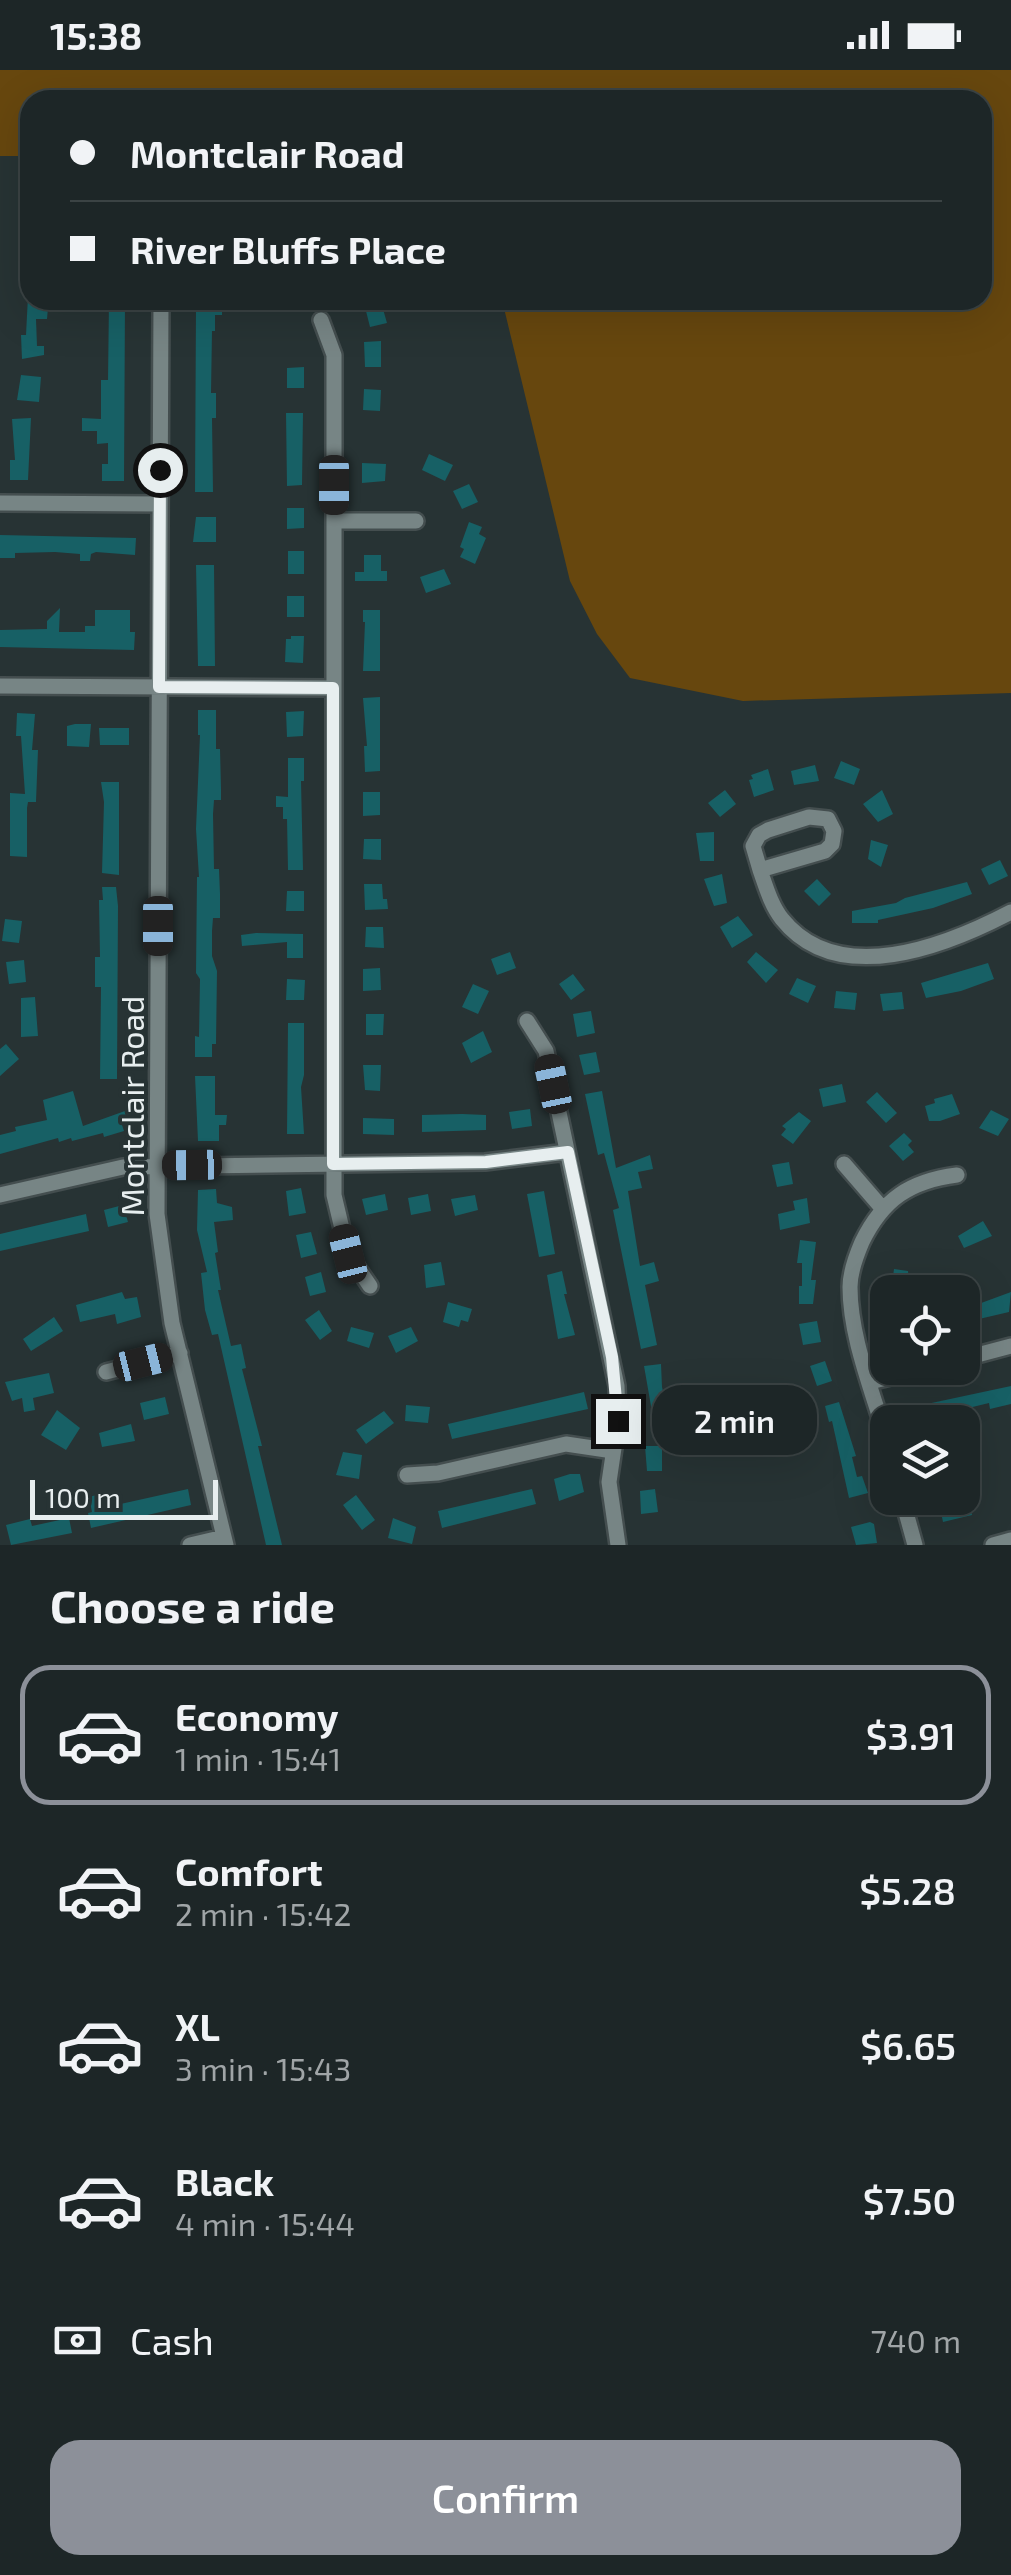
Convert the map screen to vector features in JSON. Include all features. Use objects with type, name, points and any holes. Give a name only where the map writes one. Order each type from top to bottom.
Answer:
[{"type":"street","name":"Montclair Road","points":[[161,310],[157,1214],[167,1298],[225,1541]]},
{"type":"street","points":[[320,320],[334,355],[334,1195],[348,1254],[370,1286]]},
{"type":"street","points":[[0,504],[160,504]]},
{"type":"street","points":[[334,521],[416,521]]},
{"type":"street","points":[[0,686],[333,688]]},
{"type":"street","points":[[760,870],[824,850],[832,844],[831,822],[808,818],[759,835],[752,846],[760,870],[771,902],[792,930],[828,952],[851,957],[909,950],[1011,912]]},
{"type":"street","points":[[527,1021],[546,1051],[616,1386],[618,1421],[609,1482],[618,1545]]},
{"type":"street","points":[[0,1195],[122,1167],[486,1162],[568,1152]]},
{"type":"street","points":[[844,1164],[882,1208]]},
{"type":"street","points":[[870,1382],[857,1337],[850,1281],[858,1251],[882,1208],[928,1179],[958,1175]]},
{"type":"street","points":[[980,1354],[1011,1346]]},
{"type":"street","points":[[106,1372],[180,1353]]},
{"type":"street","points":[[407,1475],[438,1474],[566,1444],[613,1451]]},
{"type":"street","points":[[906,1515],[914,1545]]},
{"type":"street","points":[[993,1545],[1011,1540]]},
{"type":"street","points":[[190,1545],[225,1541]]},
{"type":"shaded area","points":[[0,70],[1011,70],[1011,693],[743,701],[630,678],[597,634],[570,581],[504,310],[992,310],[992,90],[20,90],[20,156],[0,156]]},
{"type":"building","points":[[27,310],[48,310],[47,319],[36,319],[37,346],[44,346],[44,355],[22,359],[21,335],[26,335]]},
{"type":"building","points":[[109,310],[125,310],[124,481],[102,481],[102,464],[108,464],[108,443],[97,444],[97,431],[82,431],[82,418],[101,419],[101,380],[108,380]]},
{"type":"building","points":[[196,310],[222,310],[222,315],[215,315],[212,331],[211,393],[216,393],[216,418],[212,418],[213,492],[195,492]]},
{"type":"building","points":[[366,310],[383,310],[387,323],[370,327]]},
{"type":"building","points":[[381,341],[381,367],[365,367],[364,342]]},
{"type":"building","points":[[304,367],[304,388],[287,388],[287,368]]},
{"type":"building","points":[[21,375],[41,377],[39,402],[17,400]]},
{"type":"building","points":[[364,389],[381,390],[380,411],[363,410]]},
{"type":"building","points":[[286,413],[303,413],[302,485],[287,486]]},
{"type":"building","points":[[31,418],[28,480],[10,480],[10,460],[15,460],[12,419]]},
{"type":"building","points":[[429,454],[453,465],[445,481],[422,470]]},
{"type":"building","points":[[362,463],[386,464],[385,481],[362,483]]},
{"type":"building","points":[[469,484],[478,502],[462,509],[453,491]]},
{"type":"building","points":[[287,508],[304,508],[304,528],[287,529]]},
{"type":"building","points":[[196,517],[216,517],[216,542],[193,542]]},
{"type":"building","points":[[469,522],[482,527],[479,534],[486,538],[475,564],[460,557]]},
{"type":"building","points":[[0,535],[136,538],[135,555],[96,552],[91,554],[90,561],[80,561],[80,554],[55,552],[15,553],[15,558],[0,558]]},
{"type":"building","points":[[288,551],[304,551],[304,574],[288,574]]},
{"type":"building","points":[[364,555],[381,555],[381,571],[387,571],[387,581],[355,581],[355,572],[364,572]]},
{"type":"building","points":[[196,565],[214,565],[215,666],[198,666]]},
{"type":"building","points":[[444,569],[451,584],[426,593],[420,577]]},
{"type":"building","points":[[287,596],[304,596],[304,617],[287,617]]},
{"type":"building","points":[[60,608],[59,632],[85,632],[85,626],[95,626],[95,610],[130,610],[134,650],[0,647],[0,630],[47,629],[47,621]]},
{"type":"building","points":[[363,610],[380,610],[380,671],[363,671]]},
{"type":"building","points":[[304,636],[303,663],[285,662],[286,639]]},
{"type":"building","points":[[380,697],[380,771],[365,772],[363,698]]},
{"type":"building","points":[[198,710],[216,710],[216,749],[220,749],[221,800],[214,800],[213,814],[220,918],[213,918],[212,931],[212,956],[217,971],[216,1044],[212,1044],[212,1057],[195,1057],[200,979],[196,973]]},
{"type":"building","points":[[304,711],[303,736],[287,737],[286,712]]},
{"type":"building","points":[[17,713],[35,714],[32,750],[38,750],[36,802],[28,802],[27,808],[27,857],[10,856],[10,793],[25,794],[21,736],[16,736]]},
{"type":"building","points":[[91,724],[89,747],[67,746],[67,726]]},
{"type":"building","points":[[99,728],[129,728],[129,745],[100,745]]},
{"type":"building","points":[[288,758],[304,758],[303,870],[288,870],[287,819],[283,819],[283,807],[276,807],[276,796],[288,797]]},
{"type":"building","points":[[841,761],[860,769],[854,785],[834,778]]},
{"type":"building","points":[[815,765],[819,781],[794,785],[791,771]]},
{"type":"building","points":[[768,769],[774,790],[754,797],[751,775]]},
{"type":"building","points":[[101,782],[119,782],[119,875],[102,873]]},
{"type":"building","points":[[725,790],[736,804],[720,817],[708,803]]},
{"type":"building","points":[[882,790],[893,814],[878,822],[863,804]]},
{"type":"building","points":[[363,792],[380,792],[380,815],[363,816]]},
{"type":"building","points":[[714,832],[714,861],[700,861],[696,833]]},
{"type":"building","points":[[364,839],[381,839],[381,860],[363,859]]},
{"type":"building","points":[[871,840],[888,845],[881,867],[868,859]]},
{"type":"building","points":[[1000,860],[1008,876],[989,885],[981,869]]},
{"type":"building","points":[[722,874],[727,903],[714,906],[704,879]]},
{"type":"building","points":[[817,879],[831,894],[819,906],[804,891]]},
{"type":"building","points":[[967,882],[972,894],[933,908],[878,923],[852,923],[852,911],[896,903]]},
{"type":"building","points":[[364,884],[382,884],[388,909],[365,910]]},
{"type":"building","points":[[102,887],[116,887],[118,906],[117,1079],[100,1079],[101,987],[95,987],[95,957],[100,957]]},
{"type":"building","points":[[287,891],[304,891],[304,911],[286,911]]},
{"type":"building","points":[[738,916],[753,935],[732,948],[720,927]]},
{"type":"building","points":[[5,919],[22,921],[19,943],[2,941]]},
{"type":"building","points":[[366,927],[383,927],[384,948],[365,947]]},
{"type":"building","points":[[303,934],[303,958],[287,958],[287,942],[242,946],[241,935]]},
{"type":"building","points":[[510,952],[516,968],[497,975],[491,959]]},
{"type":"building","points":[[756,952],[778,970],[766,983],[747,962]]},
{"type":"building","points":[[24,960],[26,982],[9,984],[6,962]]},
{"type":"building","points":[[988,963],[994,979],[926,998],[921,983]]},
{"type":"building","points":[[380,968],[381,990],[363,991],[363,969]]},
{"type":"building","points":[[573,974],[585,990],[571,1000],[559,984]]},
{"type":"building","points":[[797,978],[816,986],[808,1003],[789,994]]},
{"type":"building","points":[[287,979],[305,980],[304,1000],[286,1000]]},
{"type":"building","points":[[473,984],[489,991],[478,1014],[462,1007]]},
{"type":"building","points":[[836,991],[857,993],[855,1010],[834,1008]]},
{"type":"building","points":[[902,992],[904,1009],[883,1011],[880,994]]},
{"type":"building","points":[[35,997],[38,1036],[21,1037],[21,998]]},
{"type":"building","points":[[591,1011],[595,1033],[577,1037],[573,1014]]},
{"type":"building","points":[[366,1014],[384,1014],[383,1035],[366,1035]]},
{"type":"building","points":[[288,1023],[304,1023],[304,1134],[287,1134]]},
{"type":"building","points":[[483,1031],[492,1052],[471,1063],[462,1043]]},
{"type":"building","points":[[6,1044],[19,1059],[0,1076],[0,1049]]},
{"type":"building","points":[[596,1052],[600,1072],[584,1075],[579,1055]]},
{"type":"building","points":[[363,1065],[381,1065],[380,1091],[365,1090]]},
{"type":"building","points":[[195,1076],[215,1076],[215,1115],[227,1115],[226,1125],[219,1125],[219,1141],[198,1141]]},
{"type":"building","points":[[842,1084],[846,1102],[823,1107],[819,1089]]},
{"type":"building","points":[[73,1091],[83,1126],[125,1111],[128,1123],[122,1125],[124,1131],[72,1141],[71,1138],[59,1142],[58,1138],[0,1154],[0,1135],[16,1131],[15,1127],[47,1120],[43,1100]]},
{"type":"building","points":[[602,1091],[616,1168],[650,1155],[653,1169],[638,1172],[642,1188],[628,1191],[640,1266],[654,1262],[659,1281],[645,1285],[657,1345],[641,1349],[613,1210],[619,1208],[604,1153],[598,1155],[585,1094]]},
{"type":"building","points":[[877,1092],[897,1113],[886,1123],[866,1102]]},
{"type":"building","points":[[952,1094],[960,1114],[929,1121],[925,1106]]},
{"type":"building","points":[[530,1109],[532,1126],[512,1129],[509,1112]]},
{"type":"building","points":[[991,1110],[1009,1119],[998,1136],[979,1128]]},
{"type":"building","points":[[799,1112],[811,1121],[793,1144],[781,1135],[786,1129],[782,1126]]},
{"type":"building","points":[[422,1115],[486,1115],[486,1130],[422,1132]]},
{"type":"building","points":[[363,1118],[394,1119],[394,1135],[363,1134]]},
{"type":"building","points":[[904,1133],[912,1141],[908,1145],[914,1152],[903,1161],[889,1146]]},
{"type":"building","points":[[789,1162],[793,1184],[777,1187],[772,1165]]},
{"type":"building","points":[[301,1188],[306,1213],[289,1216],[286,1191]]},
{"type":"building","points":[[216,1189],[217,1203],[232,1207],[233,1220],[214,1222],[218,1290],[231,1346],[241,1344],[246,1368],[242,1369],[282,1545],[266,1545],[218,1334],[212,1335],[205,1310],[201,1273],[207,1272],[197,1230],[198,1190]]},
{"type":"building","points":[[544,1191],[555,1254],[539,1257],[527,1194]]},
{"type":"building","points":[[385,1194],[388,1210],[366,1215],[362,1199]]},
{"type":"building","points":[[428,1194],[431,1211],[411,1215],[408,1198]]},
{"type":"building","points":[[475,1195],[478,1210],[455,1216],[451,1199]]},
{"type":"building","points":[[807,1198],[810,1223],[780,1230],[778,1214],[795,1210],[793,1201]]},
{"type":"building","points":[[123,1205],[128,1222],[108,1227],[104,1210]]},
{"type":"building","points":[[86,1214],[89,1231],[0,1251],[0,1234]]},
{"type":"building","points":[[983,1221],[992,1236],[964,1248],[958,1236]]},
{"type":"building","points":[[311,1232],[317,1254],[301,1258],[296,1235]]},
{"type":"building","points":[[800,1240],[816,1242],[811,1280],[816,1280],[813,1304],[799,1304]]},
{"type":"building","points":[[441,1262],[445,1285],[426,1288],[424,1265]]},
{"type":"building","points":[[894,1269],[908,1271],[908,1275],[893,1275]]},
{"type":"building","points":[[562,1271],[575,1335],[558,1339],[547,1275]]},
{"type":"building","points":[[321,1272],[326,1292],[310,1296],[305,1277]]},
{"type":"building","points":[[122,1292],[125,1299],[137,1297],[141,1317],[117,1324],[115,1314],[80,1322],[76,1305]]},
{"type":"building","points":[[1011,1292],[1009,1312],[980,1319],[980,1303]]},
{"type":"building","points":[[448,1302],[472,1309],[468,1322],[461,1320],[459,1327],[443,1322]]},
{"type":"building","points":[[319,1310],[332,1331],[320,1340],[305,1320]]},
{"type":"building","points":[[54,1317],[63,1331],[31,1351],[23,1339]]},
{"type":"building","points":[[817,1321],[821,1342],[803,1345],[799,1324]]},
{"type":"building","points":[[351,1327],[374,1333],[369,1348],[347,1341]]},
{"type":"building","points":[[411,1327],[418,1341],[396,1353],[388,1336]]},
{"type":"building","points":[[825,1361],[832,1381],[817,1386],[810,1366]]},
{"type":"building","points":[[661,1364],[671,1426],[655,1429],[644,1366]]},
{"type":"building","points":[[49,1373],[54,1393],[33,1398],[35,1410],[24,1412],[22,1398],[12,1401],[5,1382]]},
{"type":"building","points":[[1011,1386],[1011,1404],[990,1409],[989,1403],[922,1405]]},
{"type":"building","points":[[584,1392],[588,1409],[452,1439],[448,1424]]},
{"type":"building","points":[[165,1397],[169,1414],[144,1420],[140,1403]]},
{"type":"building","points":[[839,1402],[856,1456],[852,1457],[857,1477],[862,1476],[868,1493],[849,1498],[825,1406]]},
{"type":"building","points":[[406,1405],[430,1407],[428,1423],[405,1421]]},
{"type":"building","points":[[57,1410],[80,1428],[66,1450],[41,1435]]},
{"type":"building","points":[[384,1411],[394,1423],[366,1444],[356,1430]]},
{"type":"building","points":[[131,1424],[135,1441],[102,1447],[99,1433]]},
{"type":"building","points":[[645,1446],[662,1446],[662,1471],[647,1471]]},
{"type":"building","points":[[343,1452],[362,1455],[359,1479],[336,1475]]},
{"type":"building","points":[[580,1474],[584,1492],[559,1501],[554,1479]]},
{"type":"building","points":[[188,1489],[191,1505],[91,1528],[89,1497],[104,1493],[107,1507]]},
{"type":"building","points":[[532,1489],[536,1504],[442,1528],[438,1511]]},
{"type":"building","points":[[655,1489],[658,1512],[641,1514],[640,1491]]},
{"type":"building","points":[[356,1495],[375,1520],[362,1530],[343,1505]]},
{"type":"building","points":[[942,1515],[972,1515],[943,1522]]},
{"type":"building","points":[[69,1518],[72,1533],[11,1545],[6,1525],[30,1519],[32,1526]]},
{"type":"building","points":[[393,1518],[416,1527],[412,1544],[388,1538]]},
{"type":"building","points":[[874,1524],[877,1543],[856,1545],[851,1527]]},
{"type":"route","points":[[160,470],[159,687],[333,688],[333,1164],[486,1162],[568,1152],[612,1357],[618,1421]]}]
